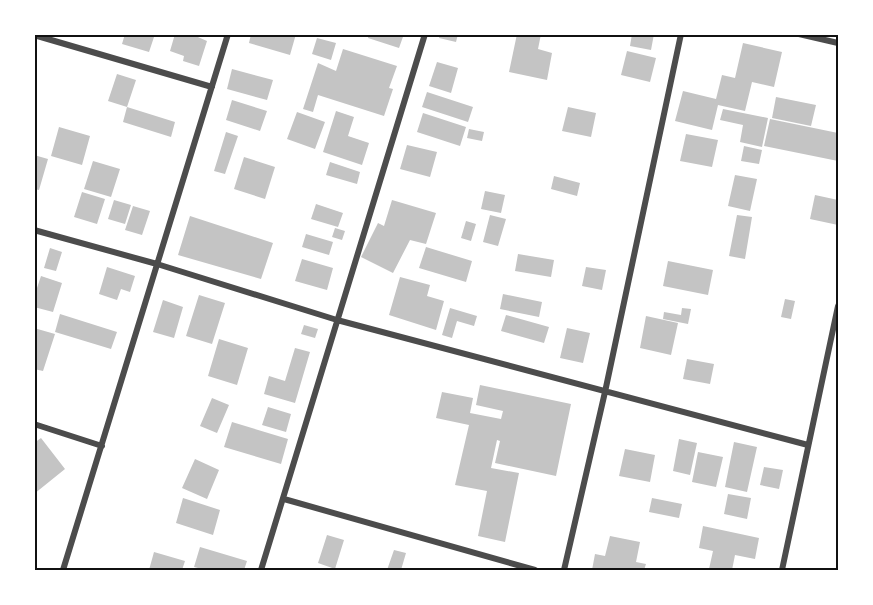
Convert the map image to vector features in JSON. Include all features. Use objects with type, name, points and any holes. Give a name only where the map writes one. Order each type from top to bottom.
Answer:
[{"type":"street","points":[[63,570],[228,34]]},
{"type":"street","points":[[261,570],[424,34]]},
{"type":"street","points":[[564,570],[605,392],[681,34]]},
{"type":"street","points":[[799,34],[838,43]]},
{"type":"street","points":[[34,35],[212,87]]},
{"type":"street","points":[[34,230],[157,264],[337,320],[808,445]]},
{"type":"street","points":[[782,570],[838,306]]},
{"type":"street","points":[[34,424],[102,446]]},
{"type":"street","points":[[284,499],[535,570]]},
{"type":"building","points":[[125,34],[155,34],[149,52],[122,44]]},
{"type":"building","points":[[175,34],[191,34],[207,41],[199,66],[183,61],[184,56],[170,51]]},
{"type":"building","points":[[251,34],[296,34],[290,55],[249,43]]},
{"type":"building","points":[[369,34],[404,34],[399,48],[368,38]]},
{"type":"building","points":[[440,34],[458,34],[456,42],[439,38]]},
{"type":"building","points":[[517,34],[541,34],[538,49],[552,53],[547,80],[509,72]]},
{"type":"building","points":[[632,34],[654,34],[651,50],[630,46]]},
{"type":"building","points":[[317,38],[336,43],[331,60],[312,54]]},
{"type":"building","points":[[743,43],[782,52],[774,87],[752,82],[745,111],[718,105],[712,130],[675,121],[683,91],[716,99],[722,75],[735,78]]},
{"type":"building","points":[[343,49],[397,66],[389,88],[393,89],[384,116],[318,95],[313,112],[303,109],[318,63],[336,71]]},
{"type":"building","points":[[627,51],[656,58],[650,82],[621,75]]},
{"type":"building","points":[[437,62],[458,68],[451,93],[429,86]]},
{"type":"building","points":[[232,69],[273,80],[267,100],[227,89]]},
{"type":"building","points":[[117,74],[136,80],[127,107],[108,101]]},
{"type":"building","points":[[427,92],[473,107],[468,122],[422,107]]},
{"type":"building","points":[[776,97],[816,105],[811,126],[772,118]]},
{"type":"building","points":[[232,100],[267,111],[260,131],[226,120]]},
{"type":"building","points":[[127,107],[175,122],[171,137],[123,122]]},
{"type":"building","points":[[568,107],[596,113],[591,137],[562,131]]},
{"type":"building","points":[[723,109],[768,118],[762,147],[740,142],[743,125],[720,120]]},
{"type":"building","points":[[336,111],[354,117],[348,136],[369,143],[362,165],[323,152]]},
{"type":"building","points":[[297,112],[325,122],[315,149],[287,139]]},
{"type":"building","points":[[423,113],[466,127],[460,146],[417,132]]},
{"type":"building","points":[[770,119],[838,133],[838,161],[764,146]]},
{"type":"building","points":[[59,127],[90,136],[82,165],[51,156]]},
{"type":"building","points":[[469,129],[484,132],[482,141],[467,138]]},
{"type":"building","points":[[226,132],[238,136],[225,174],[214,171]]},
{"type":"building","points":[[686,134],[718,140],[712,167],[680,161]]},
{"type":"building","points":[[407,145],[437,152],[430,177],[400,169]]},
{"type":"building","points":[[744,146],[762,150],[759,164],[741,161]]},
{"type":"building","points":[[34,155],[48,159],[39,190],[34,189]]},
{"type":"building","points":[[244,157],[275,167],[265,199],[234,189]]},
{"type":"building","points":[[93,161],[120,169],[111,197],[84,189]]},
{"type":"building","points":[[330,162],[360,172],[357,184],[326,175]]},
{"type":"building","points":[[735,175],[757,179],[750,211],[728,206]]},
{"type":"building","points":[[554,176],[580,183],[577,196],[551,189]]},
{"type":"building","points":[[485,191],[505,195],[501,213],[481,209]]},
{"type":"building","points":[[82,192],[105,199],[97,224],[74,217]]},
{"type":"building","points":[[815,195],[838,200],[838,225],[810,219]]},
{"type":"building","points":[[114,200],[131,205],[125,224],[108,219]]},
{"type":"building","points":[[392,200],[436,213],[426,244],[410,240],[393,273],[361,257],[378,223],[384,226]]},
{"type":"building","points":[[316,204],[343,213],[338,227],[311,219]]},
{"type":"building","points":[[133,206],[150,211],[142,235],[125,230]]},
{"type":"building","points":[[490,215],[506,219],[498,246],[483,242]]},
{"type":"building","points":[[737,215],[752,217],[745,259],[729,256]]},
{"type":"building","points":[[190,216],[273,243],[261,279],[178,255]]},
{"type":"building","points":[[466,221],[476,224],[471,241],[461,238]]},
{"type":"building","points":[[335,228],[345,231],[342,240],[332,237]]},
{"type":"building","points":[[306,234],[333,242],[329,255],[302,247]]},
{"type":"building","points":[[426,247],[472,261],[466,282],[419,268]]},
{"type":"building","points":[[50,248],[62,252],[56,271],[44,268]]},
{"type":"building","points":[[518,254],[554,260],[551,277],[515,271]]},
{"type":"building","points":[[302,259],[333,268],[327,290],[295,281]]},
{"type":"building","points":[[668,261],[713,270],[708,295],[663,286]]},
{"type":"building","points":[[107,267],[135,276],[130,292],[121,289],[117,300],[99,294]]},
{"type":"building","points":[[586,267],[606,270],[602,290],[582,286]]},
{"type":"building","points":[[41,276],[62,283],[53,312],[34,307],[34,297]]},
{"type":"building","points":[[400,277],[430,285],[427,296],[444,301],[436,330],[389,315]]},
{"type":"building","points":[[503,294],[542,302],[539,317],[500,309]]},
{"type":"building","points":[[199,295],[225,303],[212,344],[186,336]]},
{"type":"building","points":[[785,299],[795,301],[791,319],[781,317]]},
{"type":"building","points":[[163,300],[183,307],[174,338],[153,332]]},
{"type":"building","points":[[450,308],[477,316],[474,326],[457,321],[452,338],[442,335]]},
{"type":"building","points":[[682,308],[691,309],[688,324],[663,319],[664,312],[681,315]]},
{"type":"building","points":[[60,314],[117,332],[111,349],[55,332]]},
{"type":"building","points":[[506,315],[549,327],[544,343],[501,331]]},
{"type":"building","points":[[646,316],[678,323],[671,355],[640,348]]},
{"type":"building","points":[[304,325],[318,329],[315,338],[301,334]]},
{"type":"building","points":[[34,328],[55,334],[43,371],[34,369]]},
{"type":"building","points":[[567,328],[590,333],[583,363],[560,358]]},
{"type":"building","points":[[219,339],[248,348],[237,385],[208,376]]},
{"type":"building","points":[[295,348],[310,352],[295,403],[264,394],[269,376],[285,381]]},
{"type":"building","points":[[687,359],[714,364],[710,384],[683,379]]},
{"type":"building","points":[[480,385],[571,404],[556,476],[495,463],[500,441],[497,440],[491,468],[519,473],[505,542],[478,536],[487,491],[455,485],[469,425],[436,418],[442,392],[473,398],[470,413],[501,419],[503,411],[476,405]]},
{"type":"building","points":[[212,398],[229,405],[217,433],[200,426]]},
{"type":"building","points":[[268,407],[291,414],[286,432],[262,425]]},
{"type":"building","points":[[232,422],[288,439],[281,464],[224,447]]},
{"type":"building","points":[[41,438],[65,469],[34,494],[34,443]]},
{"type":"building","points":[[679,439],[697,443],[690,475],[673,471]]},
{"type":"building","points":[[734,442],[757,447],[747,492],[725,487]]},
{"type":"building","points":[[625,449],[655,455],[650,482],[619,476]]},
{"type":"building","points":[[698,452],[723,457],[716,487],[692,482]]},
{"type":"building","points":[[195,459],[219,470],[207,499],[182,488]]},
{"type":"building","points":[[764,467],[783,470],[779,489],[760,485]]},
{"type":"building","points":[[728,494],[751,498],[747,519],[724,514]]},
{"type":"building","points":[[183,498],[220,510],[213,535],[176,523]]},
{"type":"building","points":[[652,498],[682,504],[679,518],[649,512]]},
{"type":"building","points":[[703,526],[759,538],[755,559],[735,555],[732,570],[709,569],[713,551],[699,548]]},
{"type":"building","points":[[327,535],[344,540],[335,569],[318,563]]},
{"type":"building","points":[[610,536],[640,542],[636,562],[646,564],[644,570],[592,570],[595,554],[605,556]]},
{"type":"building","points":[[200,547],[247,561],[244,570],[206,570],[194,567]]},
{"type":"building","points":[[394,550],[406,553],[401,570],[387,570]]},
{"type":"building","points":[[154,552],[185,561],[182,570],[149,570]]}]
